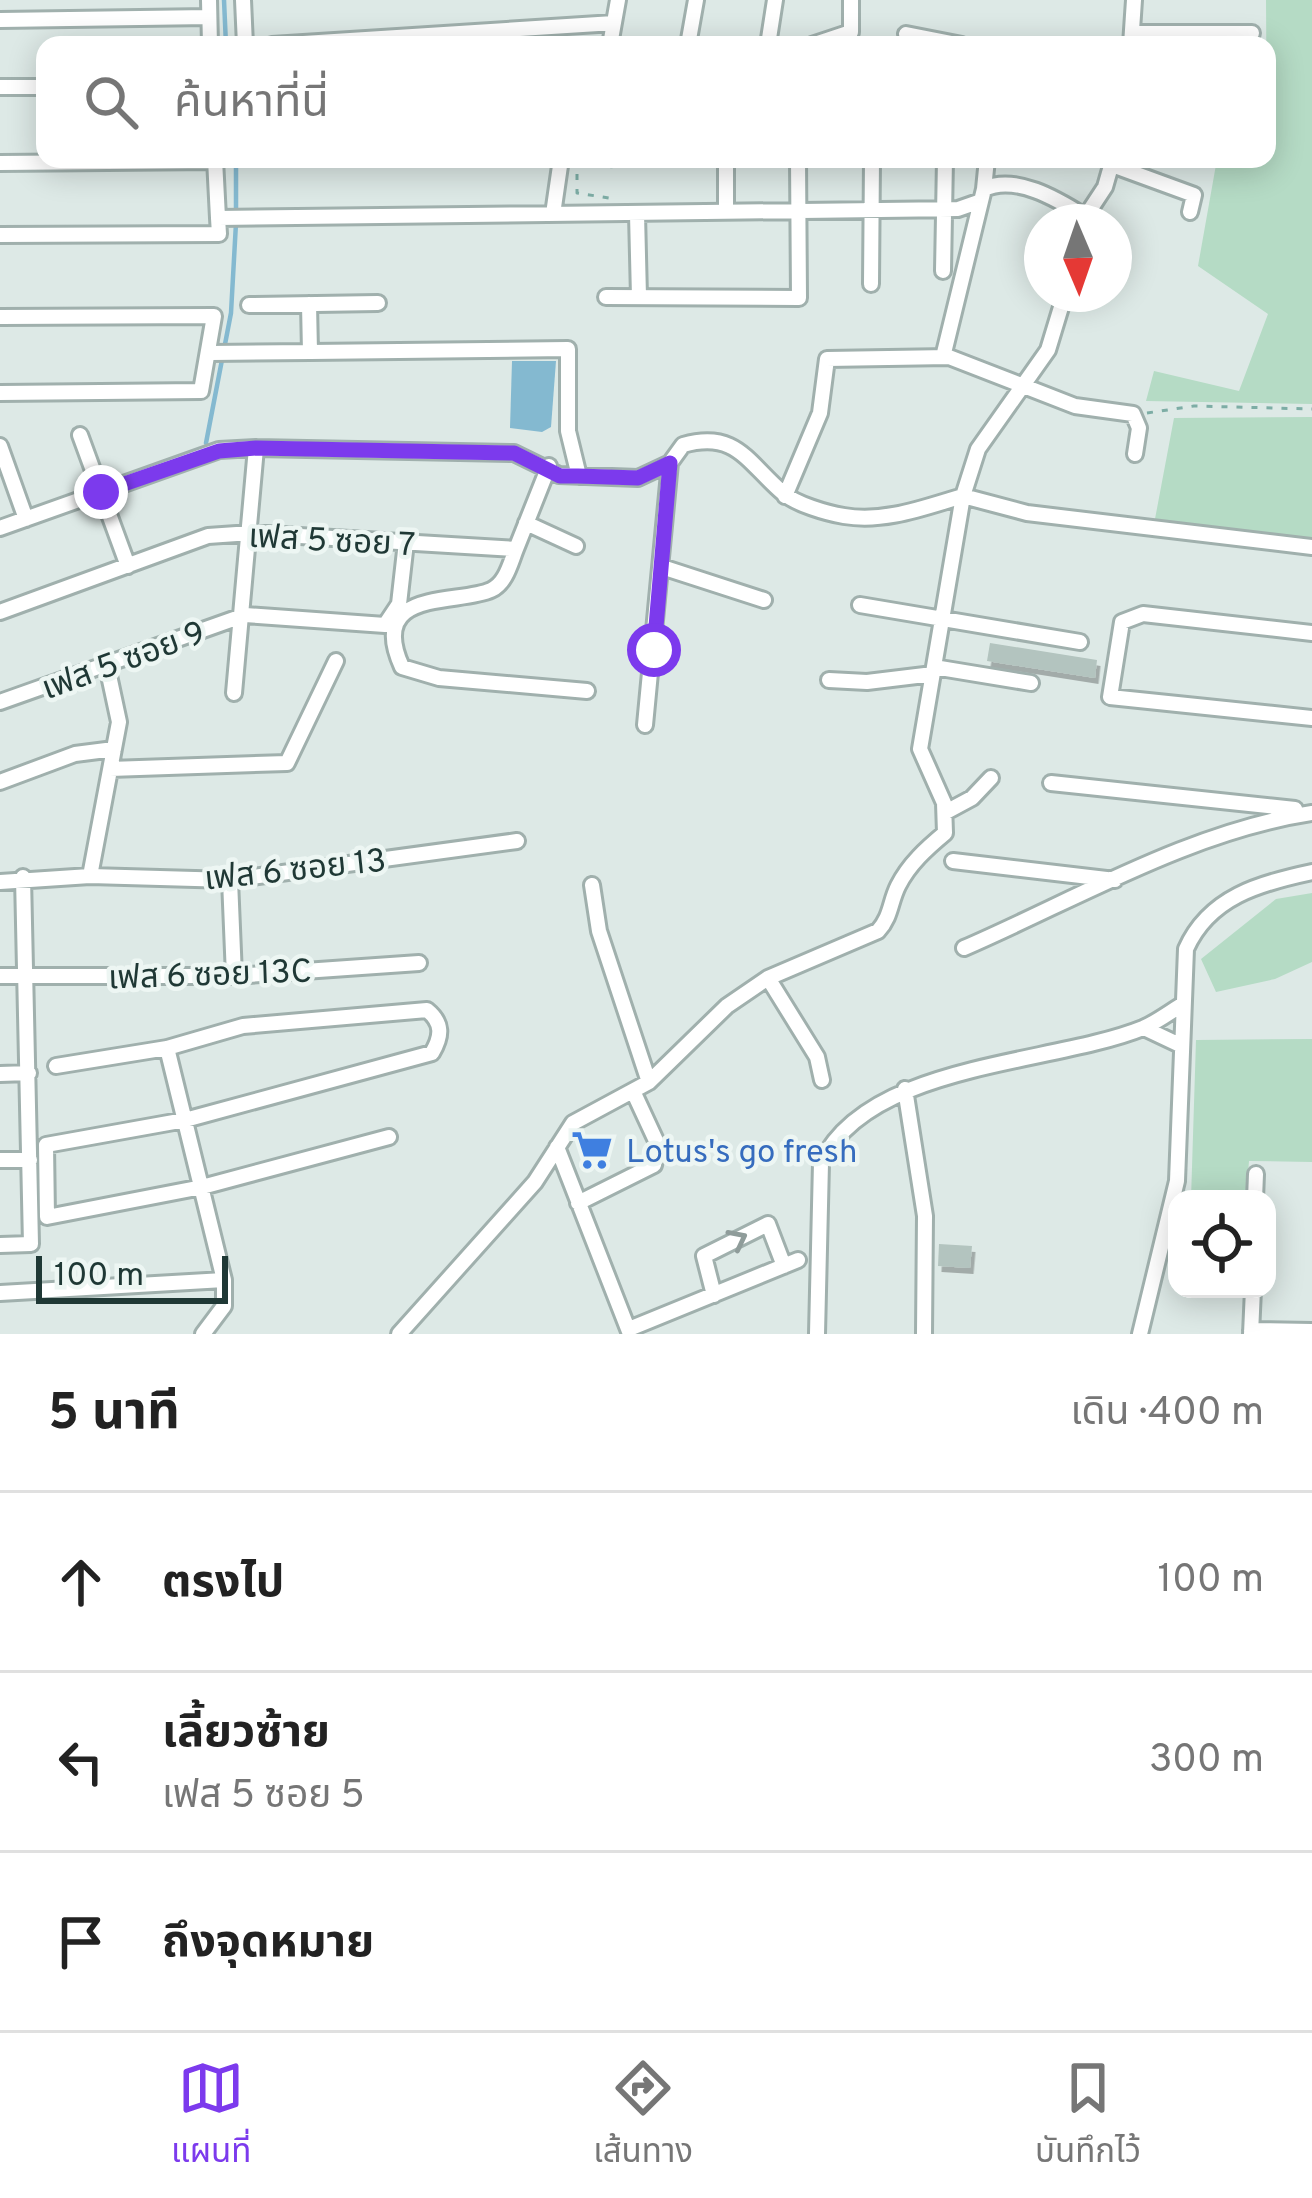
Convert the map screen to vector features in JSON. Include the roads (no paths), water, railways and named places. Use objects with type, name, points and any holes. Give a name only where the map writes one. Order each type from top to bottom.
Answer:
[{"type":"street","points":[[209,0],[210,36]]},
{"type":"street","points":[[243,0],[245,36]]},
{"type":"street","points":[[612,36],[618,0]]},
{"type":"street","points":[[690,36],[696,0]]},
{"type":"street","points":[[769,36],[775,0]]},
{"type":"street","points":[[839,36],[851,32],[851,0]]},
{"type":"street","points":[[1132,36],[1134,0]]},
{"type":"street","points":[[0,20],[209,17]]},
{"type":"street","points":[[412,36],[614,23]]},
{"type":"street","points":[[1192,36],[1252,33]]},
{"type":"street","points":[[906,34],[916,36]]},
{"type":"street","points":[[0,88],[36,87]]},
{"type":"street","points":[[0,164],[36,163]]},
{"type":"street","points":[[0,235],[219,235],[224,218],[216,168]]},
{"type":"street","points":[[553,214],[560,168]]},
{"type":"street","points":[[726,168],[726,212]]},
{"type":"street","points":[[606,297],[799,298],[798,168]]},
{"type":"street","points":[[871,284],[872,168]]},
{"type":"street","points":[[944,271],[945,168]]},
{"type":"street","points":[[944,357],[985,168]]},
{"type":"street","points":[[1094,204],[1106,187],[1111,168]]},
{"type":"street","points":[[1127,168],[1194,195],[1190,212]]},
{"type":"street","points":[[224,218],[944,210],[996,183],[1029,189],[1056,204]]},
{"type":"street","points":[[637,214],[639,297]]},
{"type":"street","points":[[248,305],[378,303]]},
{"type":"street","points":[[309,304],[310,352]]},
{"type":"street","points":[[399,1334],[535,1181],[573,1124],[649,1082],[727,1006],[768,978],[878,931],[889,919],[898,886],[921,853],[945,833],[946,812],[920,749],[963,496],[978,449],[1058,330],[1062,312]]},
{"type":"street","points":[[0,317],[214,316],[201,392],[0,394]]},
{"type":"street","points":[[211,353],[568,349],[568,431],[578,476]]},
{"type":"street","points":[[785,496],[820,413],[827,359],[965,360],[1019,388],[1075,406],[1133,414],[1139,428],[1135,454]]},
{"type":"street","points":[[80,435],[128,566]]},
{"type":"street","points":[[0,528],[219,451],[514,453],[549,466],[560,476],[638,478],[670,463],[683,445],[705,438],[736,444],[785,496],[843,516],[869,517],[963,496],[1027,514],[1312,547]]},
{"type":"street","points":[[0,446],[26,519]]},
{"type":"street","points":[[234,694],[245,615],[256,448]]},
{"type":"street","points":[[645,725],[670,463]]},
{"type":"street","points":[[549,466],[503,580],[493,589],[418,604],[396,631],[394,650],[402,667],[439,678],[587,692]]},
{"type":"street","points":[[526,523],[576,546]]},
{"type":"street","name":"เฟส 5 ซอย 7","points":[[0,613],[208,536],[250,533],[516,549]]},
{"type":"street","points":[[245,615],[385,625],[399,604],[406,542]]},
{"type":"street","points":[[662,567],[764,600]]},
{"type":"street","points":[[860,605],[943,615],[1080,642]]},
{"type":"street","points":[[1312,633],[1143,614],[1122,622],[1110,697],[1312,718]]},
{"type":"street","name":"เฟส 5 ซอย 9","points":[[0,702],[245,615]]},
{"type":"street","points":[[110,769],[287,763],[336,661]]},
{"type":"street","points":[[89,876],[114,749],[118,700],[107,666]]},
{"type":"street","points":[[829,680],[867,682],[933,670],[1031,683]]},
{"type":"street","points":[[0,782],[75,754],[114,749]]},
{"type":"street","points":[[946,812],[972,798],[991,778]]},
{"type":"street","points":[[1051,783],[1312,812]]},
{"type":"street","points":[[964,948],[1273,819],[1312,812]]},
{"type":"street","name":"เฟส 6 ซอย 13","points":[[0,882],[89,876],[230,880],[518,841]]},
{"type":"street","points":[[953,861],[1118,880]]},
{"type":"street","points":[[1140,1334],[1178,1181],[1186,949],[1197,925],[1230,896],[1312,872]]},
{"type":"street","points":[[0,1245],[31,1244],[23,877]]},
{"type":"street","points":[[230,880],[234,976]]},
{"type":"street","points":[[592,885],[598,931],[649,1082]]},
{"type":"street","name":"เฟส 6 ซอย 13C","points":[[0,976],[234,976],[419,963]]},
{"type":"street","points":[[768,978],[817,1058],[822,1080]]},
{"type":"street","points":[[817,1334],[821,1163],[832,1141],[905,1089],[1144,1028],[1183,1004]]},
{"type":"street","points":[[56,1066],[167,1048],[243,1026],[427,1010],[440,1031],[432,1053],[185,1120],[46,1145],[47,1217],[202,1187],[388,1137]]},
{"type":"street","points":[[1144,1028],[1182,1046]]},
{"type":"street","points":[[167,1048],[224,1280],[224,1306],[203,1334]]},
{"type":"street","points":[[0,1074],[29,1073]]},
{"type":"street","points":[[905,1089],[926,1216],[923,1334]]},
{"type":"street","points":[[578,1203],[654,1165],[658,1145],[633,1091]]},
{"type":"street","points":[[557,1147],[630,1332],[791,1263],[768,1224],[704,1256],[714,1295]]},
{"type":"street","points":[[0,1160],[30,1160]]},
{"type":"street","points":[[1255,1190],[1256,1174]]},
{"type":"street","points":[[0,1293],[224,1280]]},
{"type":"street","points":[[1252,1298],[1251,1332],[1312,1331]]},
{"type":"water","points":[[512,361],[556,361],[551,427],[542,432],[510,428]]},
{"type":"waterway","points":[[224,0],[226,36]]},
{"type":"waterway","points":[[236,168],[236,212]]},
{"type":"waterway","points":[[206,443],[231,313],[236,223]]},
{"type":"place","name":"Lotus's go fresh","points":[[592,1150]]}]
